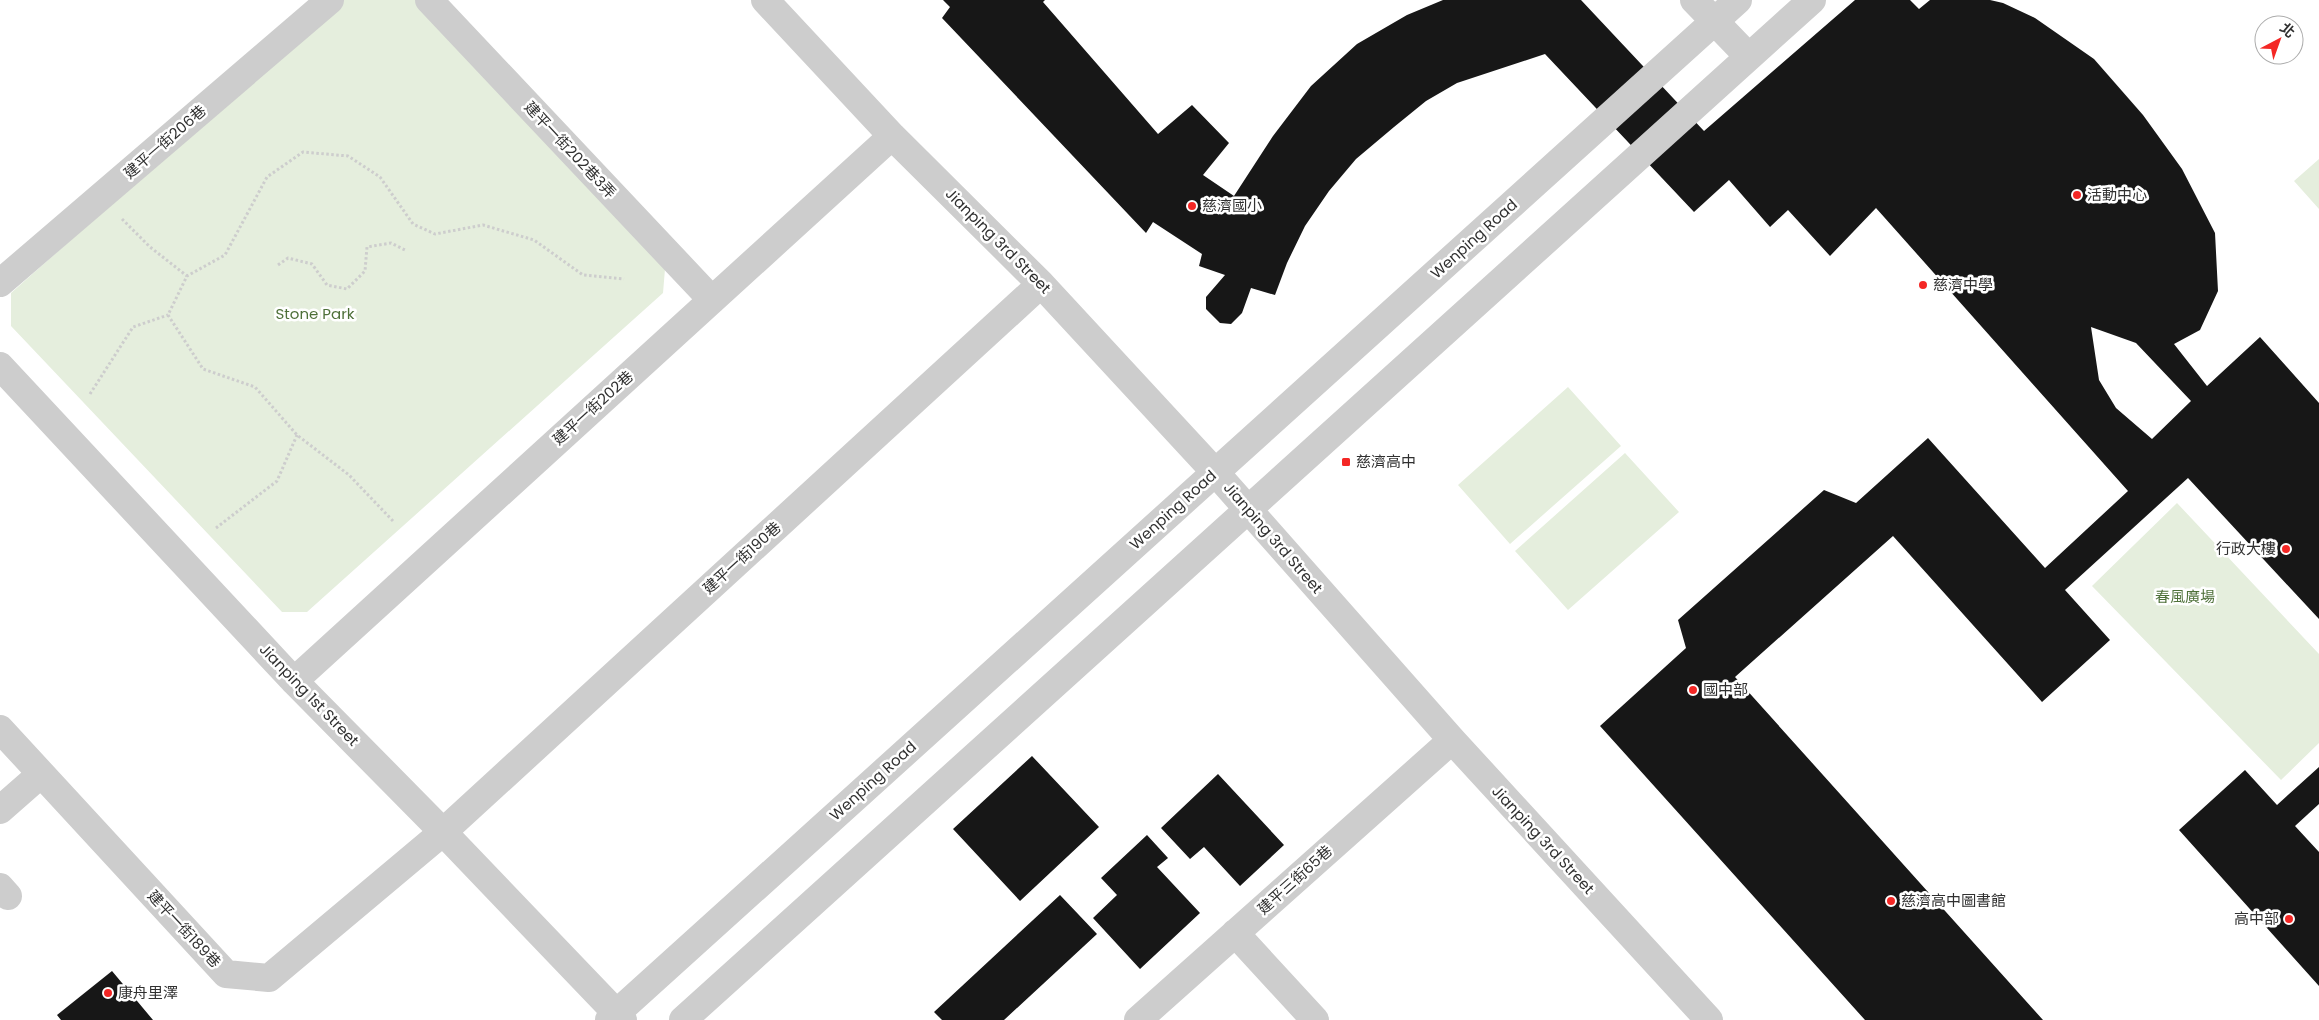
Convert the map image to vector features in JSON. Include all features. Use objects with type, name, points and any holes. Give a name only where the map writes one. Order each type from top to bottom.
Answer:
[{"type":"street","name":"建平一街206巷","points":[[0,283],[330,0]]},
{"type":"street","name":"建平一街202巷3弄","points":[[429,0],[712,300]]},
{"type":"street","name":"Jianping 3rd Street","points":[[765,0],[892,136],[1041,284],[1215,472],[1452,740],[1709,1020]]},
{"type":"street","points":[[1694,0],[1748,57]]},
{"type":"street","name":"Wenping Road","points":[[616,1018],[1215,472],[1738,0]]},
{"type":"street","points":[[683,1020],[1812,0]]},
{"type":"street","name":"建平一街202巷","points":[[294,681],[892,136]]},
{"type":"street","name":"建平一街190巷","points":[[443,832],[1041,284]]},
{"type":"street","name":"Jianping 1st Street","points":[[0,366],[294,681],[443,832],[616,1018]]},
{"type":"street","name":"建平一街189巷","points":[[0,729],[226,974],[269,978],[443,832]]},
{"type":"street","name":"建平三街65巷","points":[[1138,1020],[1452,740]]},
{"type":"street","points":[[0,810],[41,774]]},
{"type":"street","points":[[1235,933],[1315,1020]]},
{"type":"path","points":[[90,394],[132,327],[168,315],[187,276],[225,254],[267,177],[303,152],[348,156],[380,176],[413,224],[435,234],[484,225],[534,240],[583,275],[624,279]]},
{"type":"path","points":[[116,213],[150,247],[187,276]]},
{"type":"path","points":[[278,265],[288,258],[312,264],[327,285],[347,289],[365,271],[367,247],[391,244],[407,251]]},
{"type":"path","points":[[168,315],[203,369],[255,387],[297,435],[349,475],[393,521]]},
{"type":"path","points":[[216,528],[278,481],[297,435]]},
{"type":"green space","name":"Stone Park","points":[[341,0],[419,0],[665,269],[663,293],[307,612],[282,612],[11,326],[11,293]]},
{"type":"green space","points":[[2319,159],[2319,209],[2294,181]]},
{"type":"green space","points":[[1568,387],[1621,446],[1510,544],[1458,485]]},
{"type":"green space","points":[[1625,453],[1679,512],[1568,610],[1515,551]]},
{"type":"green space","name":"春風廣場","points":[[2177,503],[2319,654],[2319,743],[2281,780],[2092,586]]},
{"type":"building","points":[[943,0],[1045,0],[1043,2],[1158,134],[1192,105],[1229,143],[1203,175],[1234,196],[1273,136],[1311,86],[1357,44],[1407,15],[1443,0],[1581,0],[1704,131],[1855,0],[1910,0],[1919,9],[1930,0],[1990,0],[2003,3],[2035,18],[2094,59],[2143,115],[2182,169],[2215,233],[2218,291],[2200,330],[2174,344],[2207,386],[2260,337],[2319,403],[2319,619],[2188,478],[2065,590],[2110,640],[2042,702],[1893,536],[1735,677],[2043,1020],[1865,1020],[1600,726],[1686,648],[1678,620],[1824,490],[1856,503],[1928,438],[2045,568],[2128,491],[1876,208],[1830,256],[1788,210],[1770,227],[1729,180],[1694,212],[1545,54],[1457,83],[1426,101],[1394,127],[1356,159],[1329,191],[1305,226],[1287,263],[1275,295],[1251,288],[1242,313],[1231,324],[1220,323],[1206,309],[1206,297],[1225,275],[1199,266],[1202,254],[1153,222],[1146,233],[942,18],[950,7]],"holes":[[[2091,327],[2136,343],[2191,401],[2152,439],[2116,408],[2099,380]]]},
{"type":"building","points":[[1032,756],[1099,827],[1020,901],[953,829]]},
{"type":"building","name":"高中部","points":[[2319,767],[2319,804],[2295,826],[2319,852],[2319,986],[2179,830],[2245,770],[2277,805]]},
{"type":"building","points":[[1218,774],[1284,845],[1240,886],[1204,847],[1190,859],[1161,828]]},
{"type":"building","points":[[1147,835],[1168,858],[1157,867],[1200,913],[1140,969],[1093,918],[1117,895],[1101,878]]},
{"type":"building","points":[[1060,895],[1097,934],[1004,1020],[942,1020],[934,1012]]},
{"type":"building","name":"康舟里澤","points":[[112,971],[153,1020],[61,1020],[57,1015]]},
{"type":"place","name":"活動中心","points":[[2077,195]]},
{"type":"place","name":"慈濟國小","points":[[1192,206]]},
{"type":"place","name":"慈濟中學","points":[[1923,285]]},
{"type":"place","name":"慈濟高中","points":[[1346,462]]},
{"type":"place","name":"行政大樓","points":[[2286,549]]},
{"type":"place","name":"國中部","points":[[1693,690]]},
{"type":"place","name":"慈濟高中圖書館","points":[[1891,901]]},
{"type":"place","name":"高中部","points":[[2289,919]]},
{"type":"place","name":"康舟里澤","points":[[108,993]]}]
